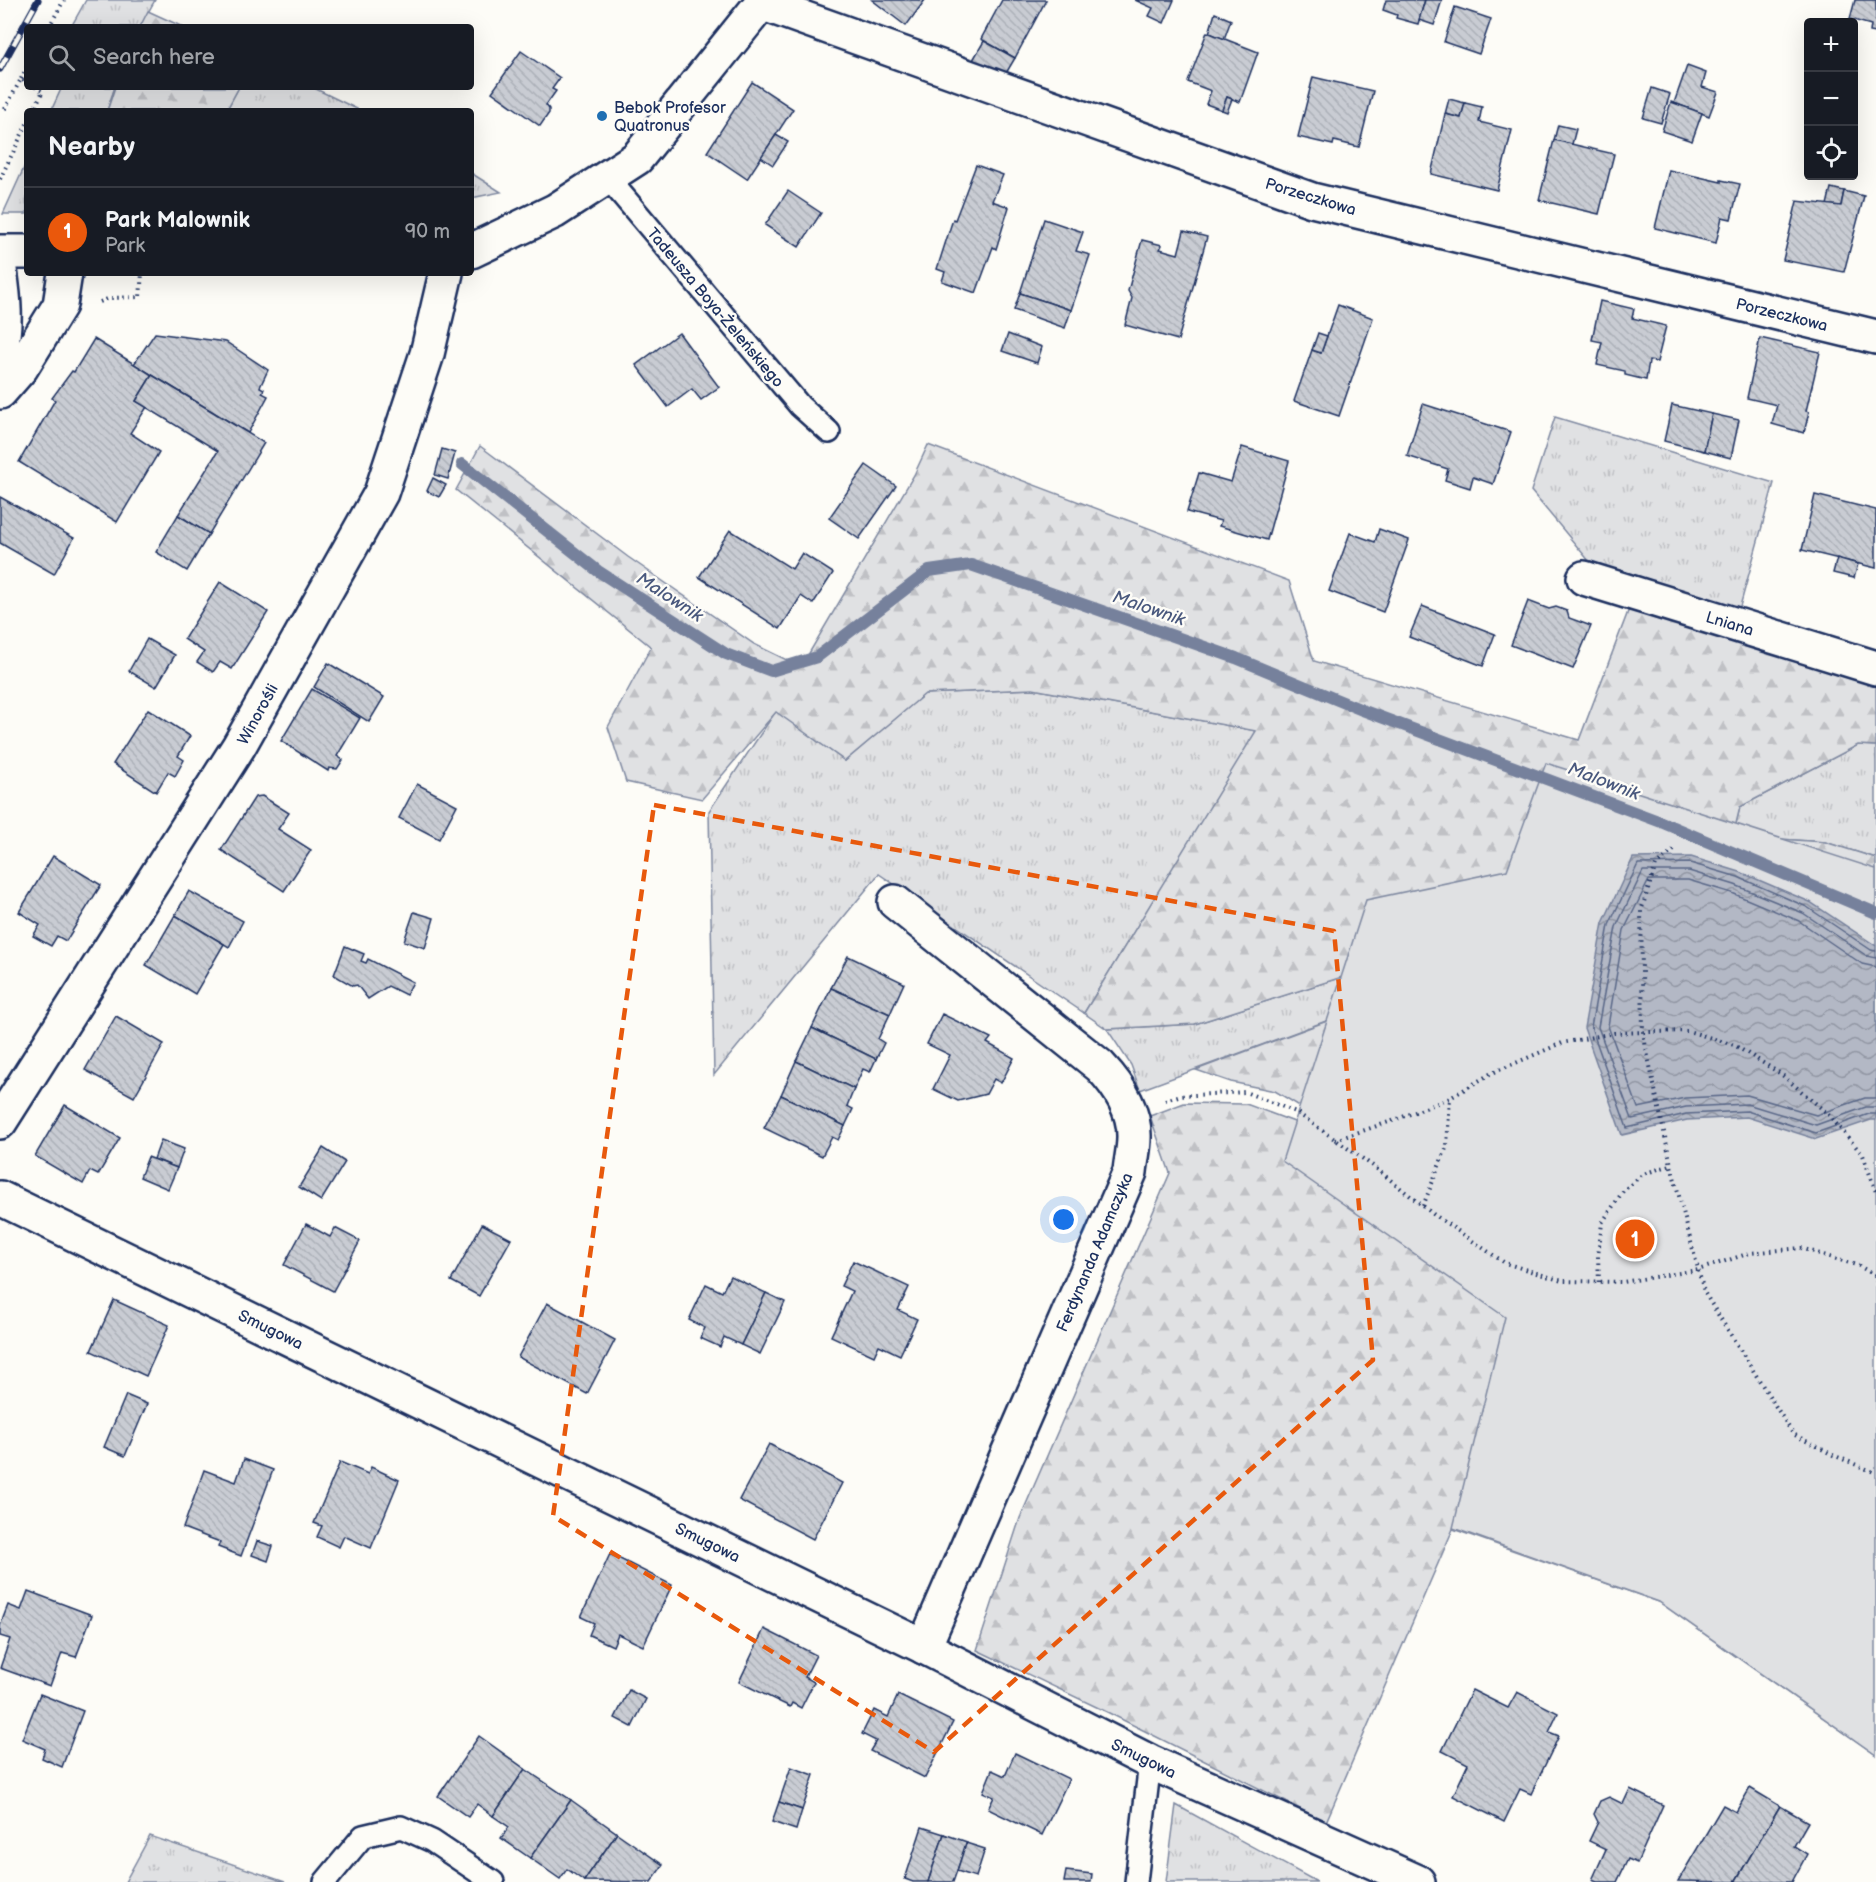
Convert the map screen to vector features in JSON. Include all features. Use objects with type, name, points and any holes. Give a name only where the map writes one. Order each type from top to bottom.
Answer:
[{"type":"street","points":[[474,250],[555,211],[637,158],[762,2]]},
{"type":"street","name":"Porzeczkowa","points":[[762,2],[1312,200],[1876,337]]},
{"type":"street","points":[[0,252],[24,252]]},
{"type":"street","points":[[0,270],[5,332],[0,352]]},
{"type":"street","points":[[0,392],[21,368],[60,305],[65,276]]},
{"type":"street","name":"Winorośli","points":[[0,1122],[239,746],[381,493],[427,354],[445,276]]},
{"type":"street","name":"Lniana","points":[[1584,578],[1876,668]]},
{"type":"street","name":"Ferdynanda Adamczyka","points":[[895,902],[1100,1066],[1119,1086],[1129,1110],[1135,1136],[1130,1172],[924,1647]]},
{"type":"street","name":"Smugowa","points":[[0,1198],[924,1647],[1150,1762],[1418,1882]]},
{"type":"lane","name":"Tadeusza Boya-Żeleńskiego","points":[[607,177],[800,406],[829,432]]},
{"type":"lane","points":[[1136,1882],[1150,1762]]},
{"type":"lane","points":[[325,1882],[363,1836],[400,1827],[432,1841],[493,1882]]},
{"type":"path","points":[[51,24],[64,0]]},
{"type":"path","points":[[5,109],[24,73]]},
{"type":"path","points":[[34,108],[43,91],[41,90]]},
{"type":"path","points":[[0,179],[24,130]]},
{"type":"path","points":[[93,308],[110,298],[140,297],[142,276]]},
{"type":"path","points":[[1674,850],[1656,865],[1641,911],[1643,1033],[1671,1165],[1704,1292],[1793,1434],[1833,1455],[1876,1473]]},
{"type":"path","points":[[1335,1140],[1450,1098],[1490,1074],[1562,1043],[1614,1033],[1689,1031],[1734,1045],[1781,1074],[1827,1113],[1863,1155],[1876,1192]]},
{"type":"path","points":[[1129,1110],[1178,1096],[1245,1092],[1296,1112],[1423,1206],[1505,1263],[1562,1281],[1623,1282],[1698,1270],[1750,1253],[1801,1248],[1859,1266],[1876,1275]]},
{"type":"path","points":[[1423,1206],[1447,1146],[1450,1098]]},
{"type":"path","points":[[1599,1281],[1598,1256],[1602,1223],[1623,1191],[1643,1174],[1671,1165]]},
{"type":"highlighted area","points":[[654,805],[1334,931],[1373,1360],[934,1752],[553,1516]]},
{"type":"green space","points":[[86,0],[155,0],[142,24],[73,24]]},
{"type":"green space","points":[[148,11],[176,24],[142,24]]},
{"type":"green space","points":[[61,90],[114,90],[108,108],[52,108]]},
{"type":"green space","points":[[114,90],[237,90],[228,108],[108,108]]},
{"type":"green space","points":[[237,90],[318,90],[355,108],[228,108]]},
{"type":"green space","points":[[24,168],[24,214],[3,214]]},
{"type":"green space","points":[[474,175],[501,192],[474,197]]},
{"type":"green space","points":[[1555,417],[1774,483],[1731,639],[1629,609],[1531,491]]},
{"type":"green space","points":[[928,445],[1289,581],[1314,661],[1579,740],[1629,609],[1876,680],[1876,746],[1858,745],[1740,807],[1733,836],[1825,842],[1876,858],[1876,946],[1508,924],[1195,1024],[1107,1029],[1084,1013],[1256,731],[1033,689],[925,694],[845,761],[776,712],[702,799],[626,782],[608,727],[651,647],[456,490],[480,446],[628,557],[754,644],[801,667],[914,475]]},
{"type":"green space","points":[[1033,689],[1257,731],[1084,1013],[879,874],[714,1075],[709,811],[776,711],[845,761],[924,694]]},
{"type":"green space","points":[[1858,745],[1876,746],[1876,858],[1825,842],[1733,836],[1740,807]]},
{"type":"green space","points":[[1546,763],[1876,869],[1876,1755],[1659,1602],[1453,1528],[1505,1317],[1282,1161],[1366,900],[1507,870]]},
{"type":"green space","points":[[1508,924],[1496,958],[1140,1090],[1131,1065],[1107,1029],[1195,1024]]},
{"type":"green space","points":[[1496,958],[1334,1127],[1275,1091],[1231,1082],[1196,1070]]},
{"type":"green space","points":[[1184,1103],[1246,1104],[1297,1123],[1433,1224],[1876,1755],[1659,1602],[1453,1529],[1326,1822],[1107,1712],[977,1650],[1020,1518],[1170,1173],[1150,1116]]},
{"type":"green space","points":[[1176,1805],[1317,1882],[1166,1882]]},
{"type":"green space","points":[[150,1836],[285,1882],[125,1882]]},
{"type":"water","points":[[1691,857],[1740,872],[1810,902],[1876,946],[1876,1120],[1816,1139],[1747,1117],[1687,1120],[1622,1135],[1584,1028],[1603,923],[1633,858]]},
{"type":"building","points":[[872,0],[925,0],[906,26]]},
{"type":"building","points":[[1002,0],[1046,0],[1015,58],[981,39]]},
{"type":"building","points":[[1135,0],[1174,0],[1164,23],[1149,16],[1153,8]]},
{"type":"building","points":[[1386,0],[1425,0],[1418,24],[1396,18],[1397,15],[1383,10]]},
{"type":"building","points":[[1425,0],[1442,0],[1434,25],[1419,20]]},
{"type":"building","points":[[1855,0],[1876,0],[1876,33],[1870,32],[1871,25],[1858,21],[1858,18],[1850,18]]},
{"type":"building","points":[[1455,7],[1491,19],[1479,54],[1444,42]]},
{"type":"building","points":[[1215,13],[1231,20],[1224,39],[1209,33]]},
{"type":"building","points":[[1207,32],[1258,52],[1240,102],[1227,97],[1222,110],[1206,104],[1211,91],[1188,82]]},
{"type":"building","points":[[984,41],[1015,58],[1005,75],[973,60]]},
{"type":"building","points":[[521,51],[560,78],[552,89],[556,91],[546,105],[549,113],[540,126],[492,92]]},
{"type":"building","points":[[1687,66],[1706,73],[1702,87],[1718,92],[1709,116],[1674,103]]},
{"type":"building","points":[[1313,77],[1373,91],[1359,147],[1334,141],[1333,145],[1298,137]]},
{"type":"building","points":[[752,82],[793,109],[747,179],[707,152]]},
{"type":"building","points":[[1652,88],[1670,94],[1661,123],[1643,118]]},
{"type":"building","points":[[1227,97],[1232,99],[1227,112],[1222,110]]},
{"type":"building","points":[[1449,99],[1465,103],[1461,118],[1445,114]]},
{"type":"building","points":[[1671,102],[1702,113],[1692,141],[1662,131]]},
{"type":"building","points":[[1465,103],[1482,107],[1479,122],[1512,130],[1497,190],[1431,174],[1445,114],[1461,118]]},
{"type":"building","points":[[1558,125],[1576,129],[1572,144],[1554,140]]},
{"type":"building","points":[[776,135],[788,142],[773,165],[761,157]]},
{"type":"building","points":[[1554,140],[1614,154],[1599,214],[1539,200]]},
{"type":"building","points":[[976,165],[1003,175],[992,201],[1009,207],[996,249],[993,247],[976,293],[942,281],[945,272],[937,269],[953,219],[955,220]]},
{"type":"building","points":[[1669,170],[1740,184],[1731,219],[1722,217],[1716,243],[1655,228]]},
{"type":"building","points":[[1831,188],[1844,191],[1841,206],[1827,205]]},
{"type":"building","points":[[788,191],[821,213],[799,247],[765,225]]},
{"type":"building","points":[[1844,191],[1864,196],[1844,272],[1783,260],[1797,201],[1841,206]]},
{"type":"building","points":[[1044,219],[1083,232],[1076,251],[1090,255],[1071,310],[1020,293]]},
{"type":"building","points":[[1184,231],[1207,237],[1178,340],[1125,325],[1132,298],[1128,291],[1142,240],[1162,245],[1160,249],[1178,254]]},
{"type":"building","points":[[1020,293],[1071,310],[1065,328],[1014,310]]},
{"type":"building","points":[[1600,301],[1634,309],[1632,318],[1666,326],[1657,362],[1649,361],[1646,380],[1625,375],[1625,371],[1597,365],[1602,342],[1592,340]]},
{"type":"building","points":[[1338,305],[1373,318],[1339,416],[1294,401],[1312,350],[1321,353]]},
{"type":"building","points":[[155,333],[226,342],[268,370],[260,387],[264,389],[262,393],[268,396],[248,433],[134,364]]},
{"type":"building","points":[[679,333],[719,387],[701,400],[692,389],[668,407],[636,365]]},
{"type":"building","points":[[1318,333],[1327,336],[1321,353],[1312,350]]},
{"type":"building","points":[[1008,334],[1042,347],[1037,363],[1002,351]]},
{"type":"building","points":[[1760,338],[1820,352],[1806,411],[1809,412],[1804,433],[1772,424],[1777,405],[1747,398]]},
{"type":"building","points":[[94,339],[152,375],[136,401],[147,407],[130,433],[159,452],[117,522],[19,462],[55,400],[52,398],[72,371],[74,372]]},
{"type":"building","points":[[152,375],[264,443],[209,534],[178,515],[218,451],[136,401]]},
{"type":"building","points":[[1423,404],[1511,432],[1493,484],[1473,477],[1470,488],[1445,480],[1448,469],[1407,456]]},
{"type":"building","points":[[1672,405],[1712,414],[1704,451],[1664,441]]},
{"type":"building","points":[[1712,414],[1739,420],[1731,458],[1704,451]]},
{"type":"building","points":[[1242,447],[1289,461],[1267,540],[1219,526],[1221,521],[1187,512],[1199,473],[1231,482]]},
{"type":"building","points":[[442,449],[455,453],[448,479],[435,475]]},
{"type":"building","points":[[866,465],[896,486],[859,539],[829,518]]},
{"type":"building","points":[[433,478],[446,485],[439,497],[427,491]]},
{"type":"building","points":[[1815,495],[1876,510],[1876,568],[1802,550]]},
{"type":"building","points":[[0,497],[74,538],[54,574],[0,543]]},
{"type":"building","points":[[178,515],[209,534],[187,571],[156,552]]},
{"type":"building","points":[[1379,529],[1409,540],[1383,612],[1329,591],[1350,533],[1375,542]]},
{"type":"building","points":[[730,530],[792,569],[802,553],[833,573],[813,604],[801,596],[780,629],[699,577]]},
{"type":"building","points":[[1837,558],[1858,564],[1854,578],[1833,573]]},
{"type":"building","points":[[220,582],[268,612],[232,669],[220,662],[213,672],[197,662],[204,652],[184,639]]},
{"type":"building","points":[[1528,601],[1549,609],[1556,607],[1567,611],[1569,618],[1591,626],[1573,669],[1511,645]]},
{"type":"building","points":[[1422,606],[1495,634],[1483,666],[1409,637]]},
{"type":"building","points":[[147,639],[175,655],[156,687],[129,671]]},
{"type":"building","points":[[328,663],[384,697],[369,722],[314,687]]},
{"type":"building","points":[[312,689],[360,718],[337,756],[343,760],[337,769],[329,768],[328,771],[281,741]]},
{"type":"building","points":[[148,709],[190,736],[178,756],[184,760],[175,776],[168,772],[156,792],[113,764]]},
{"type":"building","points":[[417,784],[457,805],[439,839],[399,818]]},
{"type":"building","points":[[262,796],[289,813],[278,829],[311,850],[284,891],[221,850],[255,797]]},
{"type":"building","points":[[53,856],[101,885],[66,941],[57,936],[51,946],[33,936],[40,925],[19,912]]},
{"type":"building","points":[[189,891],[243,921],[229,947],[175,915]]},
{"type":"building","points":[[414,912],[434,918],[425,948],[404,941]]},
{"type":"building","points":[[175,915],[224,944],[195,994],[146,965]]},
{"type":"building","points":[[345,946],[364,954],[361,961],[366,963],[368,959],[413,982],[406,995],[388,986],[368,999],[357,985],[353,986],[334,975]]},
{"type":"building","points":[[848,956],[904,983],[890,1014],[831,988]]},
{"type":"building","points":[[831,988],[890,1014],[878,1039],[884,1043],[876,1059],[812,1028]]},
{"type":"building","points":[[942,1014],[991,1038],[987,1043],[1014,1058],[1001,1083],[994,1079],[986,1094],[958,1101],[933,1089],[950,1055],[927,1044]]},
{"type":"building","points":[[116,1016],[164,1044],[134,1097],[85,1070]]},
{"type":"building","points":[[812,1028],[876,1059],[870,1072],[863,1069],[854,1089],[796,1061]]},
{"type":"building","points":[[796,1061],[854,1089],[847,1106],[853,1109],[845,1126],[781,1095]]},
{"type":"building","points":[[781,1095],[845,1126],[838,1140],[832,1137],[822,1156],[764,1128]]},
{"type":"building","points":[[65,1105],[120,1138],[98,1175],[90,1171],[83,1184],[35,1156]]},
{"type":"building","points":[[161,1140],[184,1149],[177,1168],[154,1159]]},
{"type":"building","points":[[323,1148],[345,1162],[321,1201],[299,1187]]},
{"type":"building","points":[[148,1157],[177,1168],[168,1189],[140,1177]]},
{"type":"building","points":[[306,1224],[330,1237],[335,1228],[360,1241],[333,1291],[284,1265]]},
{"type":"building","points":[[482,1224],[511,1239],[479,1296],[451,1281]]},
{"type":"building","points":[[853,1261],[909,1287],[898,1310],[917,1319],[900,1355],[879,1345],[874,1356],[831,1336],[852,1291],[841,1286]]},
{"type":"building","points":[[730,1276],[766,1293],[741,1345],[724,1337],[720,1347],[700,1338],[705,1328],[689,1320],[706,1284],[722,1292]]},
{"type":"building","points":[[766,1293],[785,1302],[760,1354],[741,1345]]},
{"type":"building","points":[[114,1300],[169,1325],[146,1376],[91,1351]]},
{"type":"building","points":[[547,1303],[615,1340],[587,1394],[518,1357]]},
{"type":"building","points":[[126,1395],[147,1404],[125,1456],[104,1447]]},
{"type":"building","points":[[769,1444],[842,1483],[813,1539],[739,1500]]},
{"type":"building","points":[[244,1459],[273,1470],[241,1556],[218,1547],[220,1542],[183,1528],[204,1470],[236,1482]]},
{"type":"building","points":[[340,1462],[368,1474],[371,1467],[399,1480],[371,1548],[344,1536],[339,1547],[317,1537],[322,1526],[314,1523]]},
{"type":"building","points":[[257,1541],[273,1546],[268,1561],[252,1555]]},
{"type":"building","points":[[610,1554],[672,1585],[643,1646],[618,1634],[613,1646],[589,1635],[594,1623],[581,1617]]},
{"type":"building","points":[[28,1591],[92,1615],[76,1657],[62,1653],[50,1686],[0,1668],[10,1639],[0,1636],[0,1626],[8,1605],[21,1610]]},
{"type":"building","points":[[764,1629],[816,1655],[805,1677],[814,1682],[801,1708],[792,1703],[790,1707],[739,1682]]},
{"type":"building","points":[[629,1690],[646,1699],[632,1727],[615,1718]]},
{"type":"building","points":[[1472,1690],[1508,1708],[1517,1692],[1558,1713],[1549,1732],[1559,1736],[1531,1794],[1520,1789],[1504,1822],[1453,1796],[1468,1764],[1442,1751]]},
{"type":"building","points":[[40,1694],[83,1711],[62,1767],[42,1758],[45,1749],[22,1739]]},
{"type":"building","points":[[898,1695],[953,1722],[925,1778],[870,1751],[876,1741],[862,1734],[874,1710],[888,1717]]},
{"type":"building","points":[[479,1736],[525,1769],[493,1816],[477,1804],[468,1817],[438,1796]]},
{"type":"building","points":[[1015,1753],[1069,1779],[1042,1835],[988,1809],[994,1797],[983,1792],[992,1770],[1005,1776]]},
{"type":"building","points":[[791,1767],[814,1775],[802,1810],[779,1802]]},
{"type":"building","points":[[525,1769],[571,1800],[530,1858],[501,1838],[509,1827],[493,1816]]},
{"type":"building","points":[[1750,1788],[1780,1806],[1735,1882],[1678,1881],[1723,1805],[1736,1812]]},
{"type":"building","points":[[1630,1789],[1663,1805],[1637,1863],[1628,1859],[1617,1882],[1597,1882],[1592,1880],[1606,1849],[1589,1841],[1598,1822],[1594,1814],[1600,1801],[1609,1797],[1623,1804]]},
{"type":"building","points":[[571,1800],[617,1833],[584,1881],[567,1869],[560,1879],[530,1858]]},
{"type":"building","points":[[779,1802],[802,1810],[796,1830],[772,1822]]},
{"type":"building","points":[[1780,1806],[1808,1822],[1794,1846],[1807,1854],[1792,1882],[1735,1882]]},
{"type":"building","points":[[922,1827],[944,1834],[928,1882],[913,1882],[905,1879]]},
{"type":"building","points":[[617,1833],[663,1865],[651,1882],[584,1881]]},
{"type":"building","points":[[944,1834],[967,1842],[953,1882],[928,1882]]},
{"type":"building","points":[[966,1843],[985,1849],[976,1877],[957,1871]]},
{"type":"building","points":[[1066,1871],[1092,1874],[1091,1882],[1064,1882]]},
{"type":"waterway","name":"Malownik","points":[[462,464],[598,571],[726,654],[771,671],[817,657],[929,571],[971,565],[1236,658],[1362,710],[1661,822],[1876,913]]},
{"type":"railway","points":[[25,24],[38,0]]},
{"type":"railway","points":[[0,69],[24,25]]},
{"type":"place","name":"Bebok Profesor Quatronus","points":[[602,116]]},
{"type":"place","name":"Park Malownik","points":[[1635,1239]]}]
